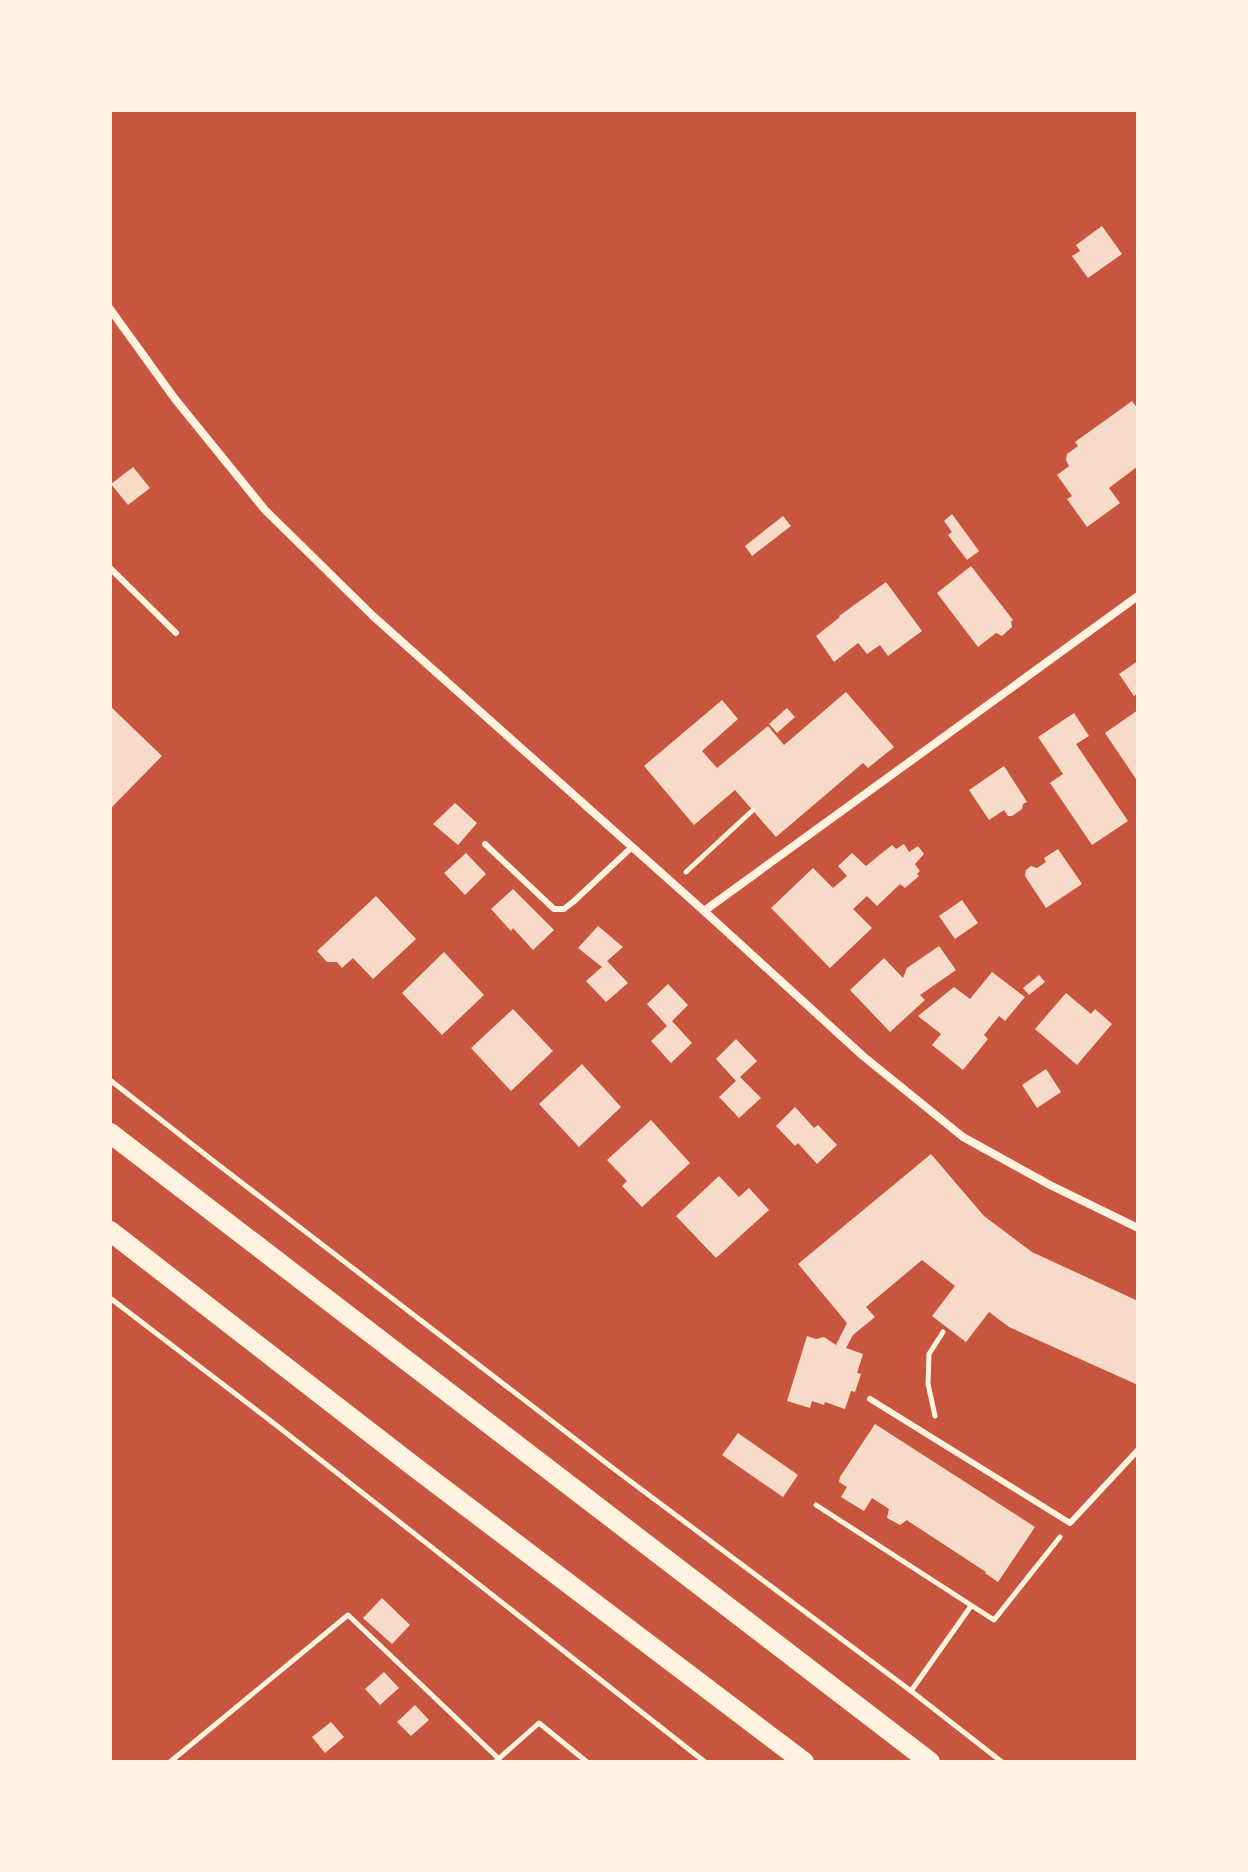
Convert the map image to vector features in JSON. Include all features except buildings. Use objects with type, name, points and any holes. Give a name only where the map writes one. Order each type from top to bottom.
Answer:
[{"type":"main road","points":[[110,1133],[930,1762]]},
{"type":"main road","points":[[110,1231],[804,1762]]},
{"type":"street","points":[[110,309],[175,399],[265,510],[373,616],[863,1056],[963,1137],[1050,1185],[1138,1228]]},
{"type":"street","points":[[704,911],[1138,596]]},
{"type":"lane","points":[[110,568],[176,633]]},
{"type":"lane","points":[[485,844],[554,909],[564,909],[573,902],[632,847]]},
{"type":"lane","points":[[870,1399],[1070,1523],[1138,1450]]},
{"type":"path","points":[[673,883],[753,810]]},
{"type":"path","points":[[110,1080],[618,1472],[1002,1762]]},
{"type":"path","points":[[110,1298],[705,1762]]},
{"type":"path","points":[[943,1332],[929,1354],[927,1373],[933,1411],[946,1447]]},
{"type":"path","points":[[816,1505],[994,1620],[1070,1523]]},
{"type":"path","points":[[911,1691],[971,1606]]},
{"type":"path","points":[[170,1762],[348,1615],[497,1760],[539,1723],[587,1762]]}]
